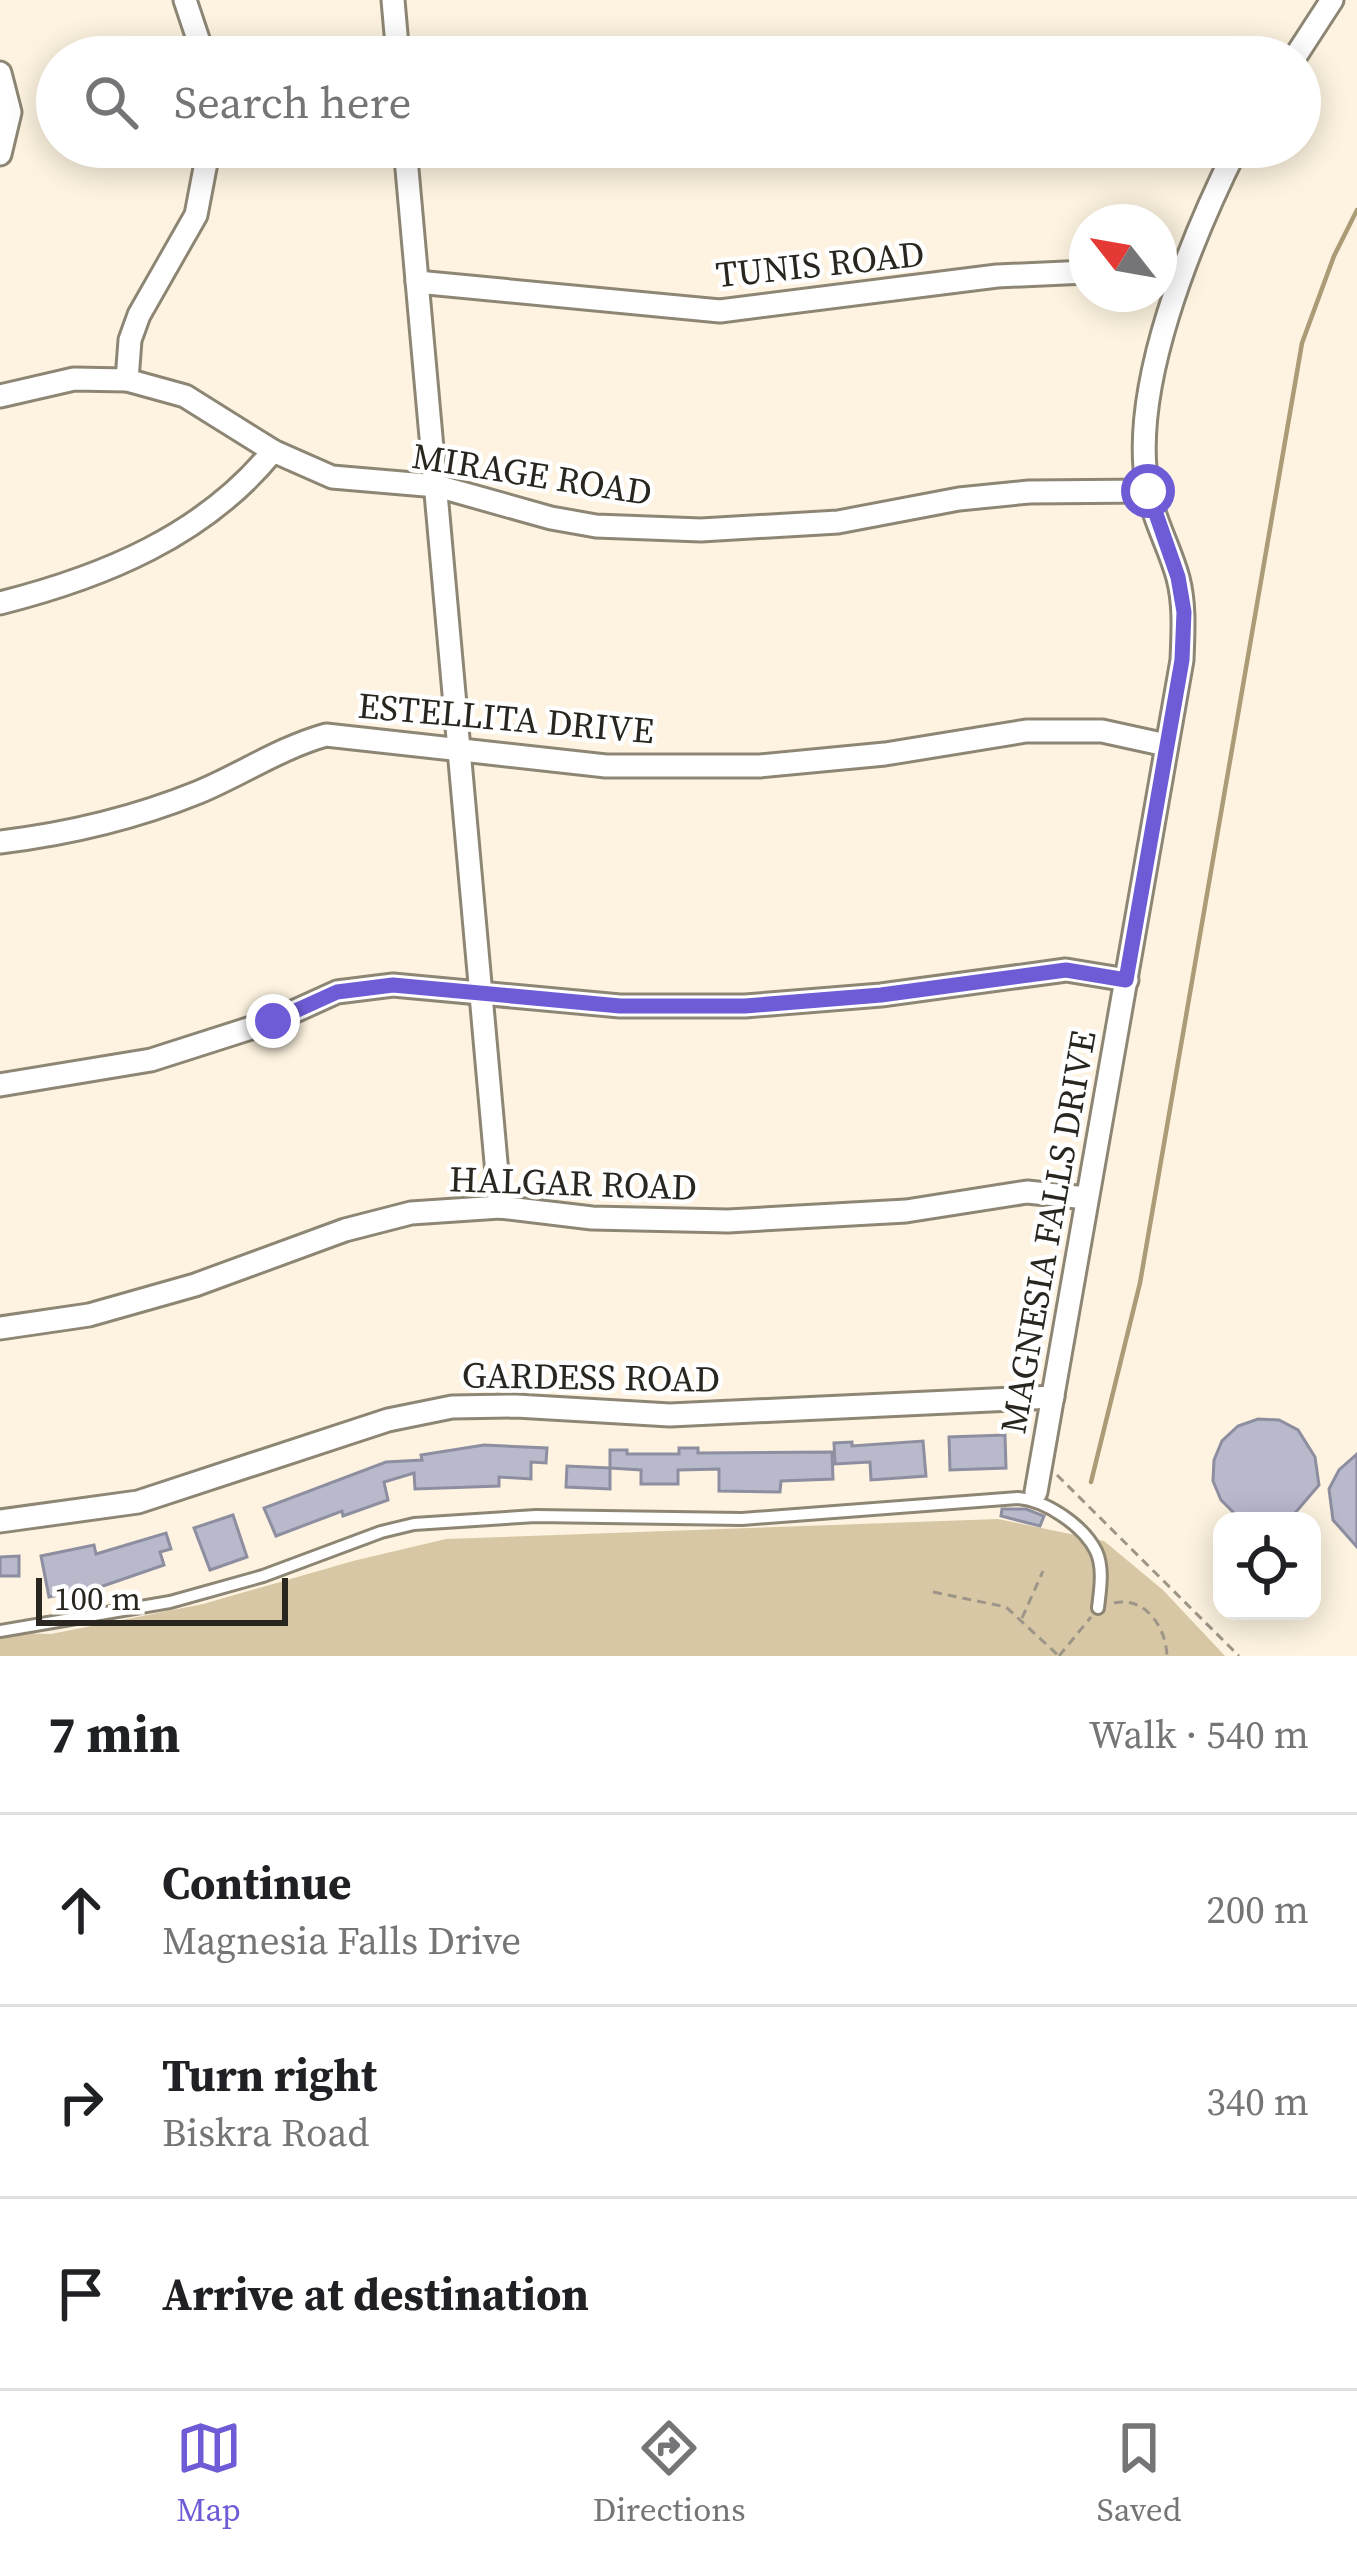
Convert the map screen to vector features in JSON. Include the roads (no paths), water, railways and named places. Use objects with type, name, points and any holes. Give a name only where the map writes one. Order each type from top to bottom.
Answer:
[{"type":"street","points":[[185,0],[197,36]]},
{"type":"street","points":[[393,0],[396,36]]},
{"type":"street","points":[[1309,36],[1332,0]]},
{"type":"street","points":[[0,73],[10,112],[0,154]]},
{"type":"street","points":[[127,380],[130,340],[139,314],[196,214],[205,168]]},
{"type":"street","points":[[407,168],[500,1207]]},
{"type":"street","name":"MAGNESIA FALLS DRIVE","points":[[1177,267],[1226,168]]},
{"type":"street","name":"TUNIS ROAD","points":[[417,282],[720,311],[998,276],[1069,273]]},
{"type":"street","name":"MAGNESIA FALLS DRIVE","points":[[1036,1492],[1182,660],[1184,612],[1178,577],[1148,491],[1146,411],[1164,312]]},
{"type":"street","name":"MIRAGE ROAD","points":[[0,396],[74,379],[127,380],[185,396],[273,452],[332,477],[437,486],[596,526],[701,530],[838,522],[959,499],[1029,492],[1148,491]]},
{"type":"street","points":[[0,603],[76,583],[178,535],[249,481],[273,452]]},
{"type":"street","name":"ESTELLITA DRIVE","points":[[0,842],[65,834],[199,792],[288,746],[326,734],[606,766],[760,766],[885,754],[1026,731],[1102,731],[1166,745]]},
{"type":"street","points":[[0,1085],[151,1060],[273,1021],[337,992],[393,985],[620,1006],[745,1006],[881,995],[1066,970],[1126,980]]},
{"type":"street","name":"HALGAR ROAD","points":[[0,1328],[89,1315],[411,1213],[500,1207],[592,1218],[728,1221],[906,1211],[1028,1192],[1087,1198]]},
{"type":"street","name":"GARDESS ROAD","points":[[0,1521],[138,1502],[388,1420],[452,1407],[670,1415],[1053,1397]]},
{"type":"lane","points":[[0,1631],[170,1602],[414,1524],[536,1516],[742,1519],[1018,1498],[1051,1508],[1096,1550],[1102,1576],[1098,1608]]},
{"type":"waterway","points":[[1091,1482],[1140,1283],[1302,343],[1334,256],[1357,210]]}]
